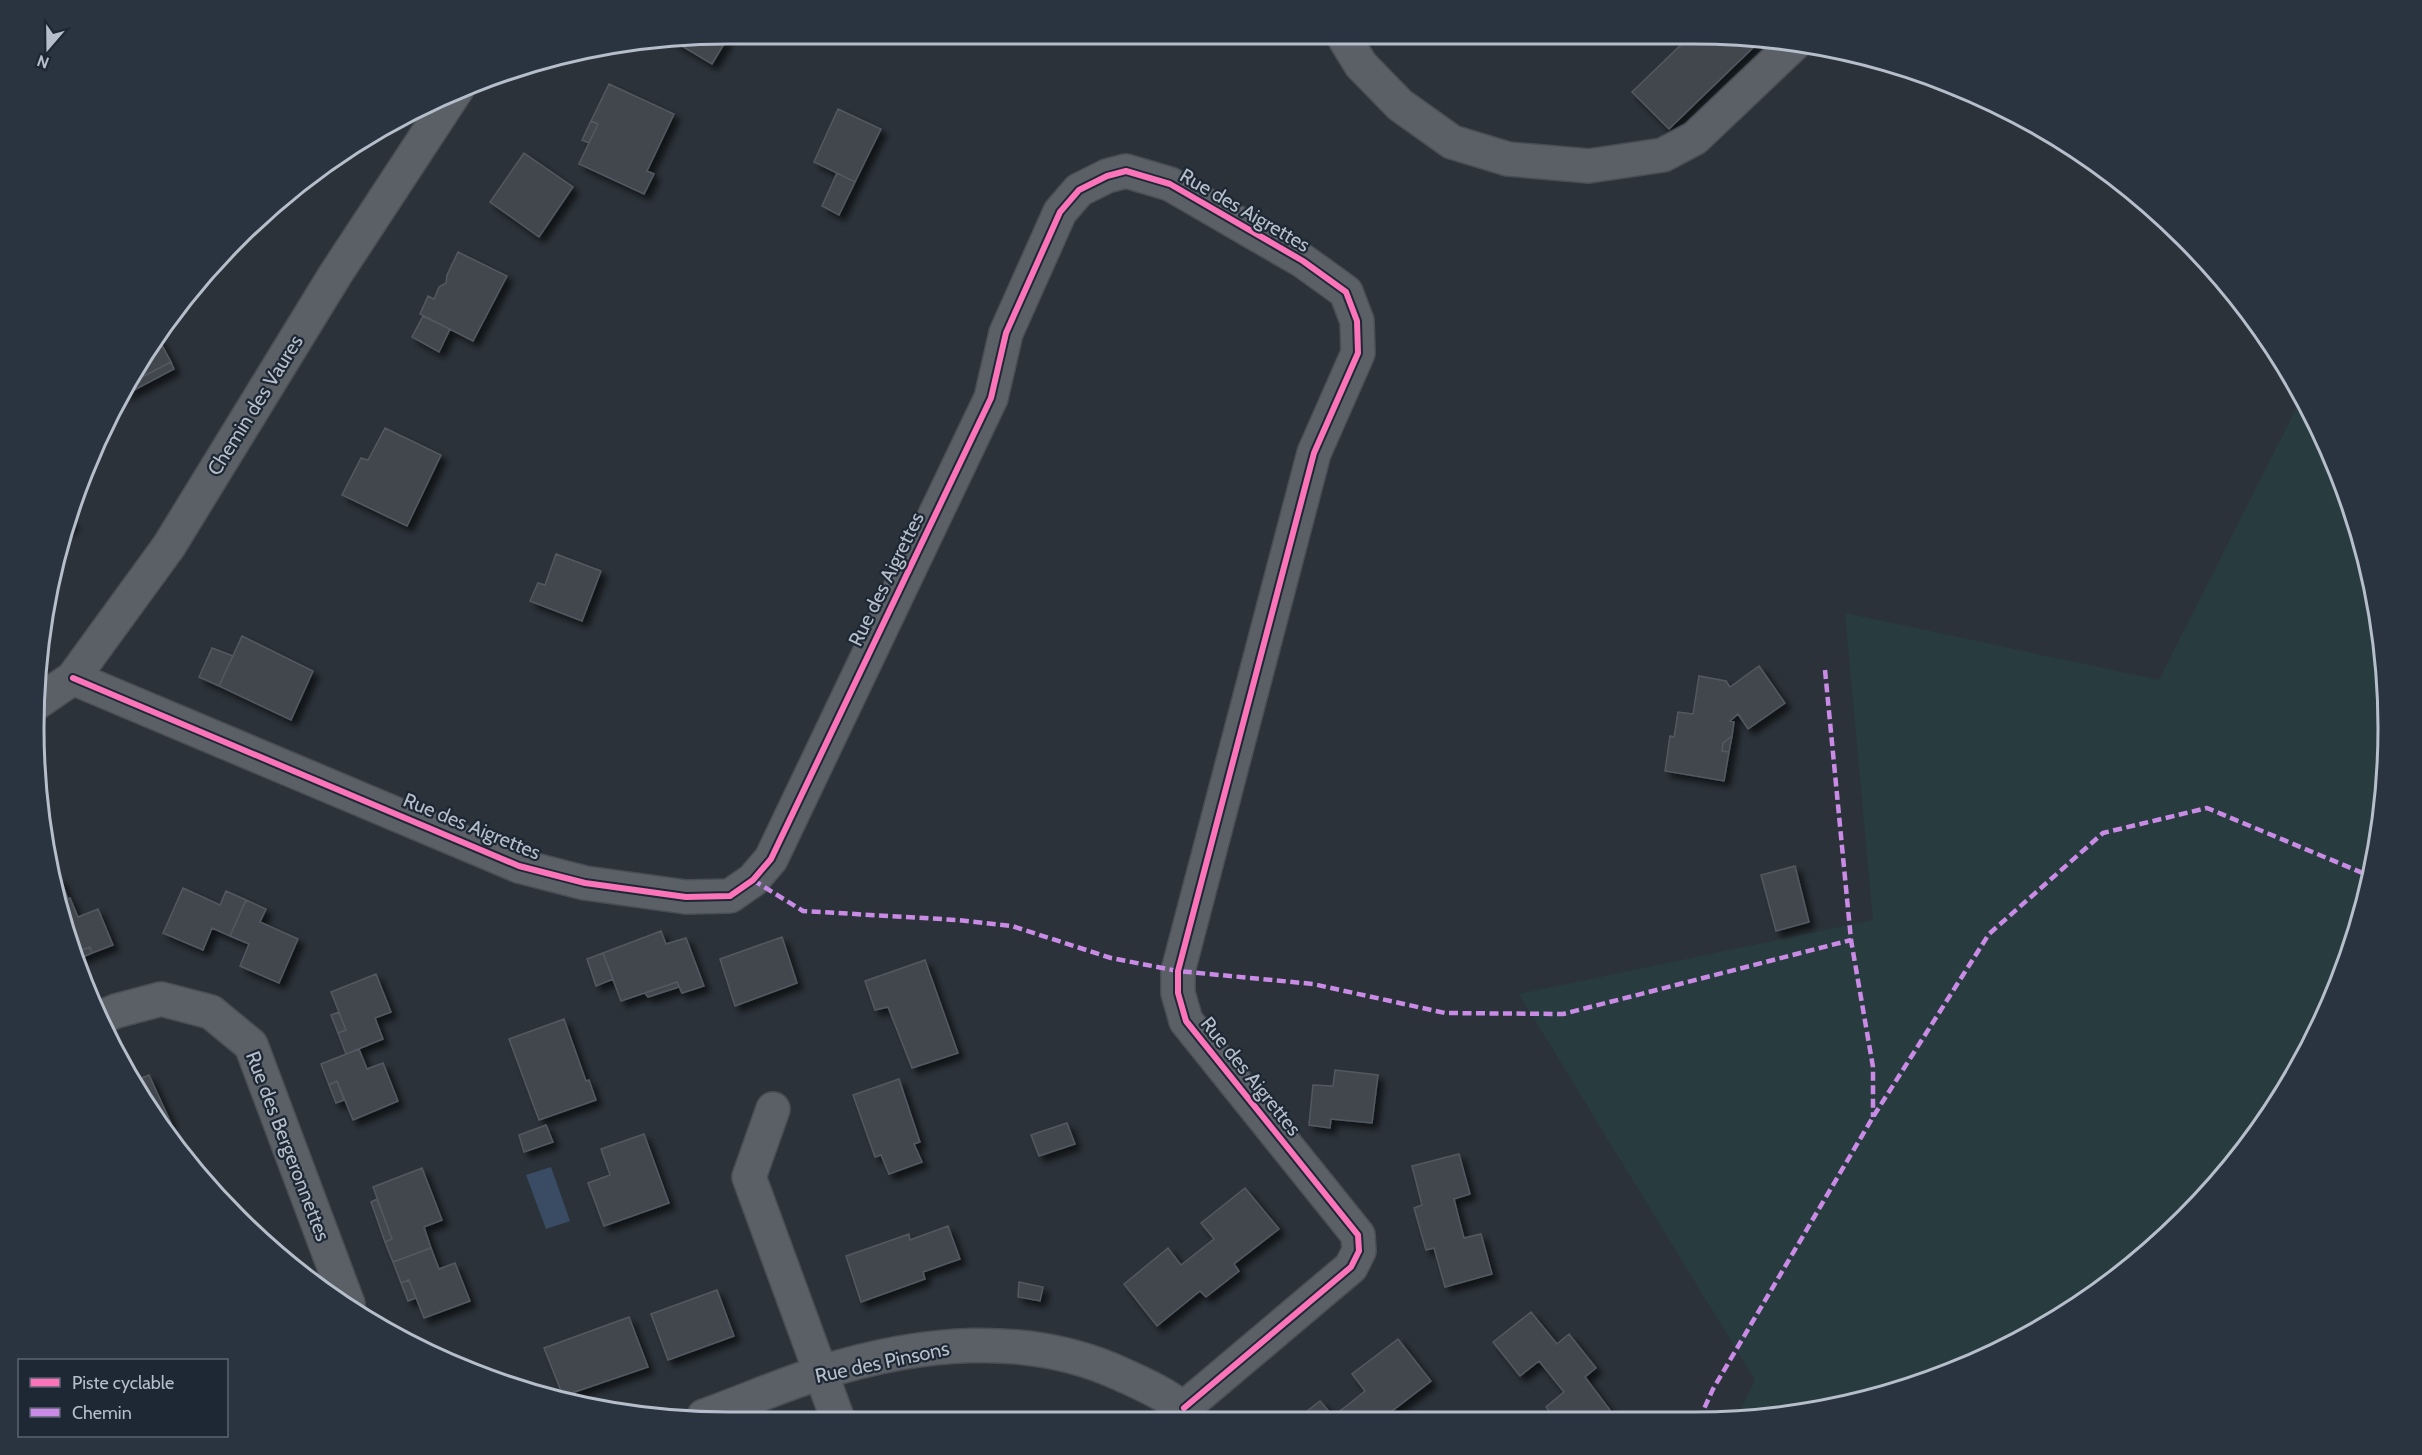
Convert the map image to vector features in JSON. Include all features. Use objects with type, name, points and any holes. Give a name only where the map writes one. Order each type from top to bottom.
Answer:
[{"type":"street","points":[[1347,43],[1360,65],[1400,105],[1452,142],[1508,159],[1589,166],[1663,155],[1695,138],[1788,50]]},
{"type":"street","name":"Chemin des Vaures","points":[[45,697],[73,678],[169,546],[335,275],[447,104]]},
{"type":"street","name":"Rue des Aigrettes","points":[[73,678],[519,866],[597,885],[686,897],[729,896],[753,880],[771,859],[992,398],[1006,333],[1060,212],[1079,190],[1107,176],[1126,171],[1170,184],[1303,261],[1346,292],[1358,321],[1358,353],[1314,453],[1178,971],[1178,993],[1186,1021],[1358,1234],[1359,1251],[1351,1267],[1189,1412]]},
{"type":"street","name":"Rue des Bergeronnettes","points":[[107,1015],[161,999],[211,1012],[251,1045],[344,1294]]},
{"type":"street","points":[[773,1109],[749,1177],[835,1412]]},
{"type":"street","name":"Rue des Pinsons","points":[[717,1412],[821,1373],[943,1346],[997,1346],[1049,1350],[1101,1364],[1143,1384],[1186,1412]]},
{"type":"green space","points":[[2298,406],[2326,466],[2355,550],[2373,638],[2378,728],[2373,817],[2355,905],[2326,989],[2287,1070],[2237,1144],[2209,1178],[2145,1242],[2075,1296],[1997,1341],[1914,1375],[1828,1398],[1784,1406],[1741,1410],[1755,1380],[1519,994],[1873,920],[1845,613],[2159,680]]},
{"type":"water","points":[[551,1167],[570,1221],[546,1229],[526,1175]]},
{"type":"building","points":[[725,43],[712,64],[680,45]]},
{"type":"building","points":[[1683,43],[1754,46],[1669,129],[1632,92]]},
{"type":"building","points":[[609,84],[674,114],[647,171],[654,174],[644,194],[579,164],[598,124],[591,121]]},
{"type":"building","points":[[838,109],[881,129],[855,182],[814,162]]},
{"type":"building","points":[[591,121],[598,124],[589,143],[582,140]]},
{"type":"building","points":[[524,153],[573,187],[539,237],[490,202]]},
{"type":"building","points":[[837,173],[855,182],[839,215],[822,206]]},
{"type":"building","points":[[458,252],[507,276],[473,341],[420,314],[428,296],[434,299],[439,287],[446,283],[447,275]]},
{"type":"building","points":[[423,316],[450,329],[439,352],[412,337]]},
{"type":"building","points":[[161,344],[171,362],[139,378]]},
{"type":"building","points":[[171,362],[174,369],[132,391],[139,378]]},
{"type":"building","points":[[385,428],[441,455],[407,526],[342,495],[361,458],[368,460]]},
{"type":"building","points":[[556,554],[601,571],[582,621],[530,601],[538,583],[545,585]]},
{"type":"building","points":[[242,636],[313,671],[291,720],[219,686]]},
{"type":"building","points":[[212,648],[233,656],[219,686],[199,677]]},
{"type":"building","points":[[1759,666],[1785,703],[1748,729],[1738,714],[1730,721],[1734,722],[1732,736],[1723,743],[1722,751],[1729,752],[1724,781],[1665,771],[1670,736],[1674,737],[1678,712],[1693,714],[1699,676],[1726,681],[1730,687]]},
{"type":"building","points":[[1732,736],[1729,752],[1722,751],[1723,743]]},
{"type":"building","points":[[1795,866],[1809,922],[1776,931],[1761,875]]},
{"type":"building","points":[[183,888],[220,905],[226,891],[246,900],[230,936],[212,928],[203,950],[163,933]]},
{"type":"building","points":[[70,898],[78,917],[98,909],[113,945],[92,953],[90,947],[81,950],[66,900]]},
{"type":"building","points":[[246,900],[266,909],[260,922],[298,939],[279,983],[240,966],[249,944],[230,936]]},
{"type":"building","points":[[661,931],[666,944],[686,938],[704,986],[682,993],[677,982],[621,1001],[603,953]]},
{"type":"building","points":[[782,937],[797,983],[735,1006],[720,959]]},
{"type":"building","points":[[90,947],[92,953],[84,957],[81,950]]},
{"type":"building","points":[[603,953],[613,979],[596,986],[587,959]]},
{"type":"building","points":[[925,960],[958,1053],[912,1068],[888,1007],[875,1010],[865,981]]},
{"type":"building","points":[[376,974],[391,1012],[375,1018],[383,1039],[346,1054],[338,1033],[346,1030],[331,992]]},
{"type":"building","points":[[677,982],[679,987],[648,997],[645,993]]},
{"type":"building","points":[[339,1012],[346,1030],[338,1033],[331,1015]]},
{"type":"building","points":[[564,1019],[586,1081],[589,1080],[596,1100],[539,1120],[509,1039]]},
{"type":"building","points":[[359,1049],[367,1069],[383,1063],[398,1101],[353,1120],[337,1081],[329,1085],[321,1064]]},
{"type":"building","points":[[1335,1070],[1378,1075],[1372,1123],[1331,1119],[1330,1128],[1309,1125],[1313,1085],[1333,1086]]},
{"type":"building","points":[[149,1075],[171,1123],[159,1108],[140,1078]]},
{"type":"building","points":[[899,1079],[920,1142],[914,1144],[922,1162],[889,1174],[881,1155],[875,1157],[853,1095]]},
{"type":"building","points":[[337,1081],[344,1100],[336,1103],[329,1085]]},
{"type":"building","points":[[1067,1123],[1075,1144],[1039,1156],[1031,1135]]},
{"type":"building","points":[[546,1125],[553,1142],[524,1152],[519,1135]]},
{"type":"building","points":[[644,1134],[669,1203],[604,1226],[588,1183],[610,1175],[601,1149]]},
{"type":"building","points":[[1459,1154],[1470,1194],[1454,1199],[1464,1238],[1481,1234],[1492,1274],[1445,1287],[1434,1248],[1426,1250],[1414,1208],[1422,1205],[1412,1166]]},
{"type":"building","points":[[422,1168],[442,1220],[424,1227],[431,1248],[393,1262],[385,1242],[392,1239],[373,1187]]},
{"type":"building","points":[[1245,1188],[1279,1229],[1234,1264],[1239,1271],[1206,1297],[1200,1291],[1157,1326],[1124,1284],[1168,1248],[1181,1265],[1214,1239],[1201,1223]]},
{"type":"building","points":[[377,1199],[392,1239],[385,1242],[371,1202]]},
{"type":"building","points":[[948,1226],[960,1259],[923,1272],[925,1279],[861,1302],[846,1256],[909,1234],[910,1240]]},
{"type":"building","points":[[431,1248],[439,1269],[455,1263],[470,1301],[424,1318],[409,1280],[401,1283],[393,1262]]},
{"type":"building","points":[[409,1280],[416,1298],[408,1301],[401,1283]]},
{"type":"building","points":[[1019,1282],[1043,1287],[1040,1301],[1018,1297]]},
{"type":"building","points":[[717,1290],[734,1336],[668,1360],[651,1314]]},
{"type":"building","points":[[1531,1312],[1557,1344],[1569,1334],[1596,1368],[1585,1377],[1610,1410],[1607,1412],[1549,1412],[1546,1407],[1564,1392],[1539,1361],[1520,1376],[1493,1342]]},
{"type":"building","points":[[629,1317],[648,1367],[572,1393],[561,1390],[544,1348]]},
{"type":"building","points":[[1398,1339],[1431,1381],[1391,1412],[1338,1412],[1365,1391],[1352,1374]]},
{"type":"building","points":[[1320,1401],[1330,1412],[1306,1412]]},
{"type":"marked path","points":[[1825,670],[1851,940],[1873,1067],[1873,1117]]},
{"type":"marked path","points":[[1703,1412],[1713,1389],[1873,1117],[1989,934],[2103,833],[2207,808],[2362,873]]},
{"type":"marked path","points":[[753,880],[803,911],[957,920],[1012,926],[1111,958],[1178,971],[1313,984],[1445,1013],[1563,1014],[1851,940]]},
{"type":"cycle path","points":[[73,678],[519,866],[585,883],[686,897],[730,896],[753,880],[771,859],[991,398],[1006,333],[1060,212],[1079,190],[1107,176],[1126,171],[1170,184],[1303,261],[1346,292],[1357,321],[1358,353],[1314,453],[1178,971],[1178,993],[1186,1021],[1358,1235],[1359,1251],[1351,1267],[1184,1408]]}]
